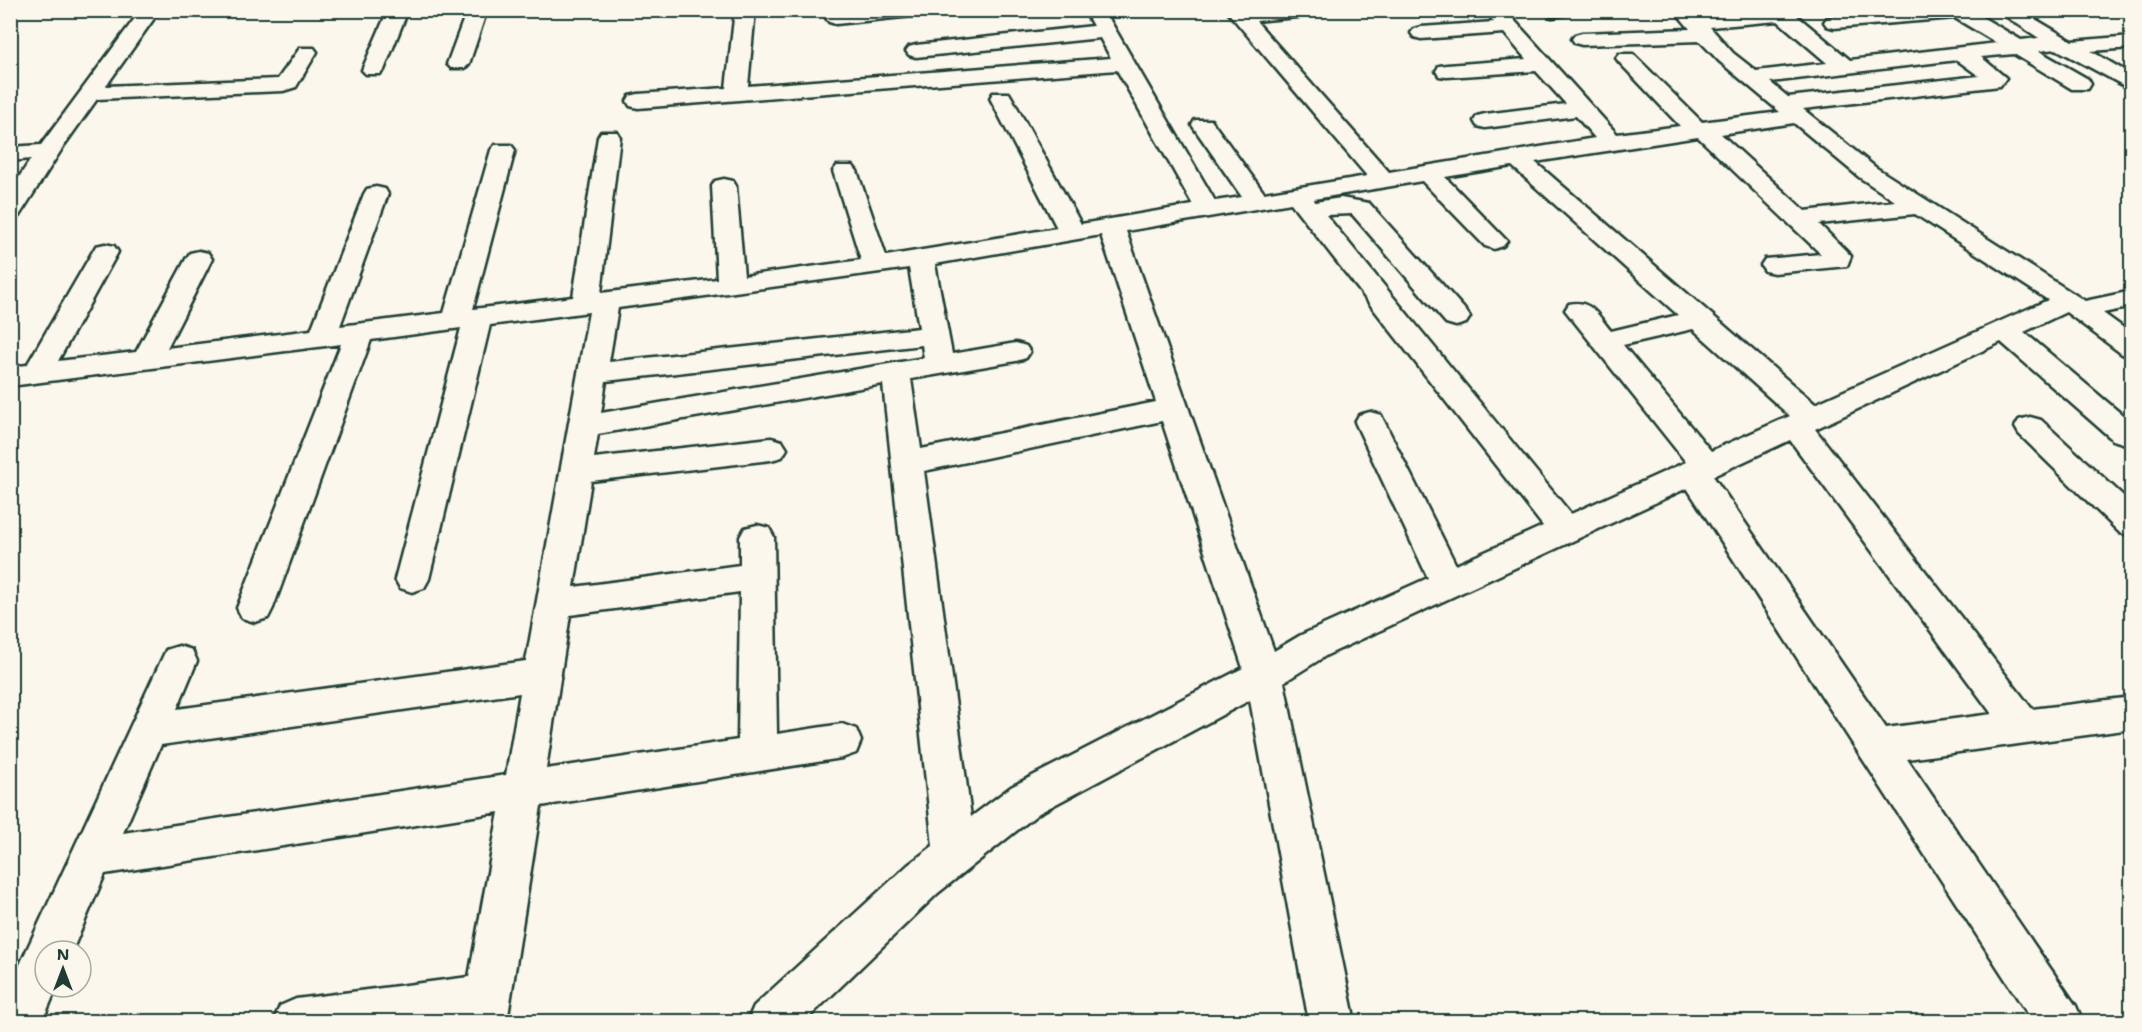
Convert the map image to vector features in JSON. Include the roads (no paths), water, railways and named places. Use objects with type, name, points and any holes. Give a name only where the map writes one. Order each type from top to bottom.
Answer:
[{"type":"street","points":[[11,211],[49,151],[151,10]]},
{"type":"street","points":[[373,70],[398,10]]},
{"type":"street","points":[[458,64],[477,10]]},
{"type":"street","points":[[736,94],[745,10]]},
{"type":"street","points":[[836,18],[913,10]]},
{"type":"street","points":[[1094,10],[1208,210]]},
{"type":"street","points":[[1238,14],[1308,10]]},
{"type":"street","points":[[1494,10],[1611,142]]},
{"type":"street","points":[[1552,11],[1562,10]]},
{"type":"street","points":[[2005,10],[2132,84]]},
{"type":"street","points":[[1834,22],[1864,15],[1956,11],[2080,84]]},
{"type":"street","points":[[1582,39],[1780,13],[1845,67]]},
{"type":"street","points":[[1238,14],[1383,180]]},
{"type":"street","points":[[1694,23],[1752,78],[1867,172],[2074,305],[2132,348]]},
{"type":"street","points":[[1421,33],[1509,27]]},
{"type":"street","points":[[916,51],[1104,31]]},
{"type":"street","points":[[1035,39],[1051,69]]},
{"type":"street","points":[[1752,78],[2016,46],[2132,42]]},
{"type":"street","points":[[974,45],[980,74]]},
{"type":"street","points":[[91,93],[283,85],[288,82],[307,52]]},
{"type":"street","points":[[1303,202],[1383,180],[1611,142],[1700,130],[1791,110],[1992,81],[1995,78],[1961,53]]},
{"type":"street","points":[[1626,58],[1700,130],[1838,256],[1838,260],[1774,265]]},
{"type":"street","points":[[638,101],[1123,63]]},
{"type":"street","points":[[1447,71],[1542,64]]},
{"type":"street","points":[[1001,99],[1073,233]]},
{"type":"street","points":[[1485,121],[1582,109]]},
{"type":"street","points":[[1203,125],[1258,202]]},
{"type":"street","points":[[296,1022],[486,1009],[593,373],[609,137]]},
{"type":"street","points":[[412,579],[503,150]]},
{"type":"street","points":[[10,154],[49,151]]},
{"type":"street","points":[[1517,158],[1698,319],[1803,422],[2023,727]]},
{"type":"street","points":[[845,171],[876,266]]},
{"type":"street","points":[[1428,173],[1494,241]]},
{"type":"street","points":[[724,186],[731,285]]},
{"type":"street","points":[[322,337],[376,194]]},
{"type":"street","points":[[24,376],[876,266],[1258,202],[1303,202],[1360,208],[1456,317]]},
{"type":"street","points":[[1303,202],[1565,530]]},
{"type":"street","points":[[1799,219],[1917,206]]},
{"type":"street","points":[[1111,226],[1264,675],[1332,1022]]},
{"type":"street","points":[[24,376],[105,252]]},
{"type":"street","points":[[921,258],[939,365]]},
{"type":"street","points":[[146,360],[199,259]]},
{"type":"street","points":[[770,1022],[955,853],[1025,800],[1264,675],[1314,645],[2004,330],[2074,305],[2132,299]]},
{"type":"street","points":[[1579,310],[1699,469],[1876,746],[2060,1022]]},
{"type":"street","points":[[1604,341],[1698,319]]},
{"type":"street","points":[[2004,330],[2124,433],[2132,436]]},
{"type":"street","points":[[255,608],[360,333]]},
{"type":"street","points":[[593,373],[934,335]]},
{"type":"street","points":[[584,426],[1016,352]]},
{"type":"street","points":[[896,373],[955,853]]},
{"type":"street","points":[[908,463],[1173,409]]},
{"type":"street","points":[[1370,422],[1448,583]]},
{"type":"street","points":[[2030,427],[2131,523]]},
{"type":"street","points":[[577,471],[771,449]]},
{"type":"street","points":[[757,537],[758,754]]},
{"type":"street","points":[[555,603],[758,576]]},
{"type":"street","points":[[55,939],[179,661]]},
{"type":"street","points":[[148,730],[543,674]]},
{"type":"street","points":[[1876,746],[2124,714],[2132,716]]},
{"type":"street","points":[[92,857],[842,741]]},
{"type":"street","points":[[18,1022],[33,989]]}]
